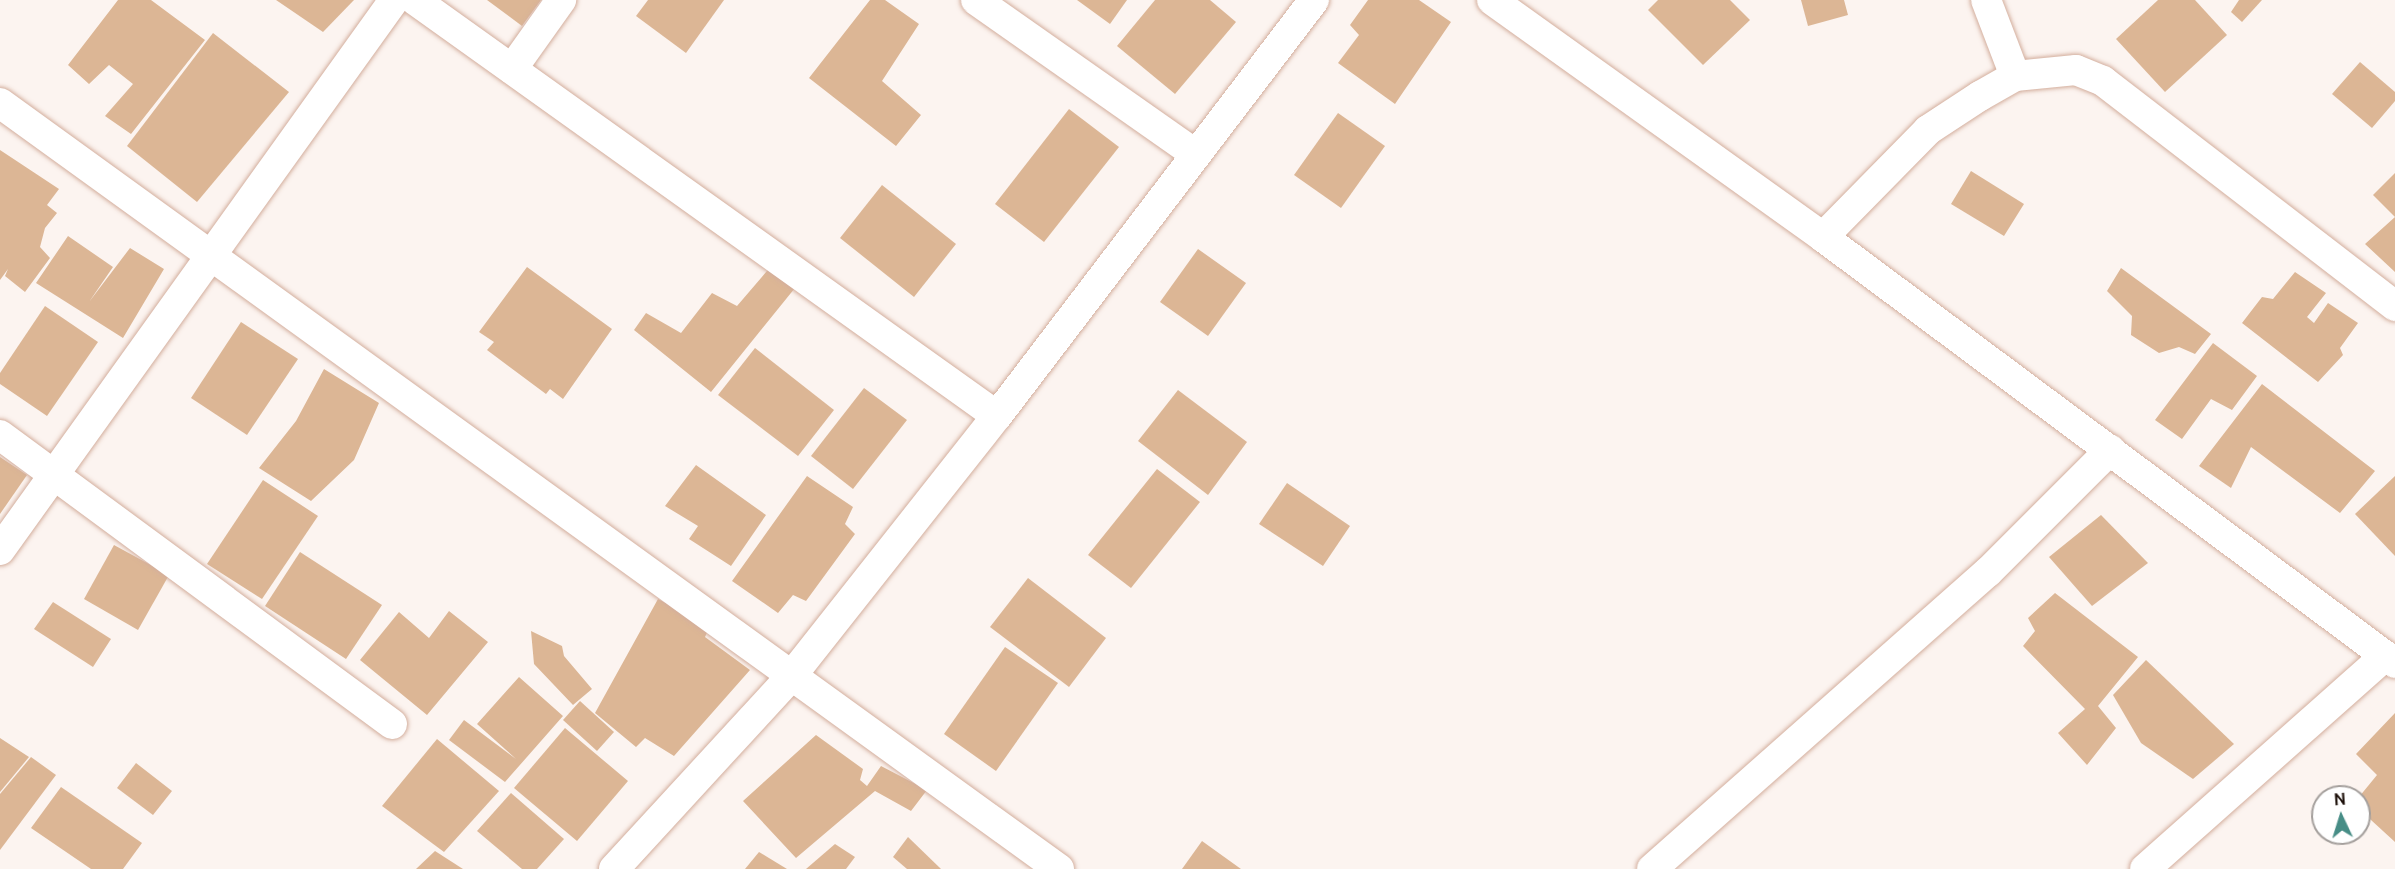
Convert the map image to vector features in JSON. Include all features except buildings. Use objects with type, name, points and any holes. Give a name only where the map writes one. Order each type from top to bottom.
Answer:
[{"type":"street","points":[[0,550],[52,473],[394,0]]},
{"type":"street","points":[[416,0],[998,416]]},
{"type":"street","points":[[512,69],[561,0]]},
{"type":"street","points":[[976,0],[1194,153]]},
{"type":"street","points":[[614,869],[793,674],[998,416],[1194,153],[1314,0]]},
{"type":"street","points":[[1492,0],[1823,237],[2390,660],[2145,869]]},
{"type":"street","points":[[1986,0],[2015,76]]},
{"type":"street","points":[[1823,237],[1928,130],[2015,76],[2076,70],[2103,81],[2395,306]]},
{"type":"street","points":[[0,103],[209,258],[793,674],[1059,869]]},
{"type":"street","points":[[0,435],[392,724]]},
{"type":"street","points":[[1652,869],[1988,572],[2110,450]]}]
